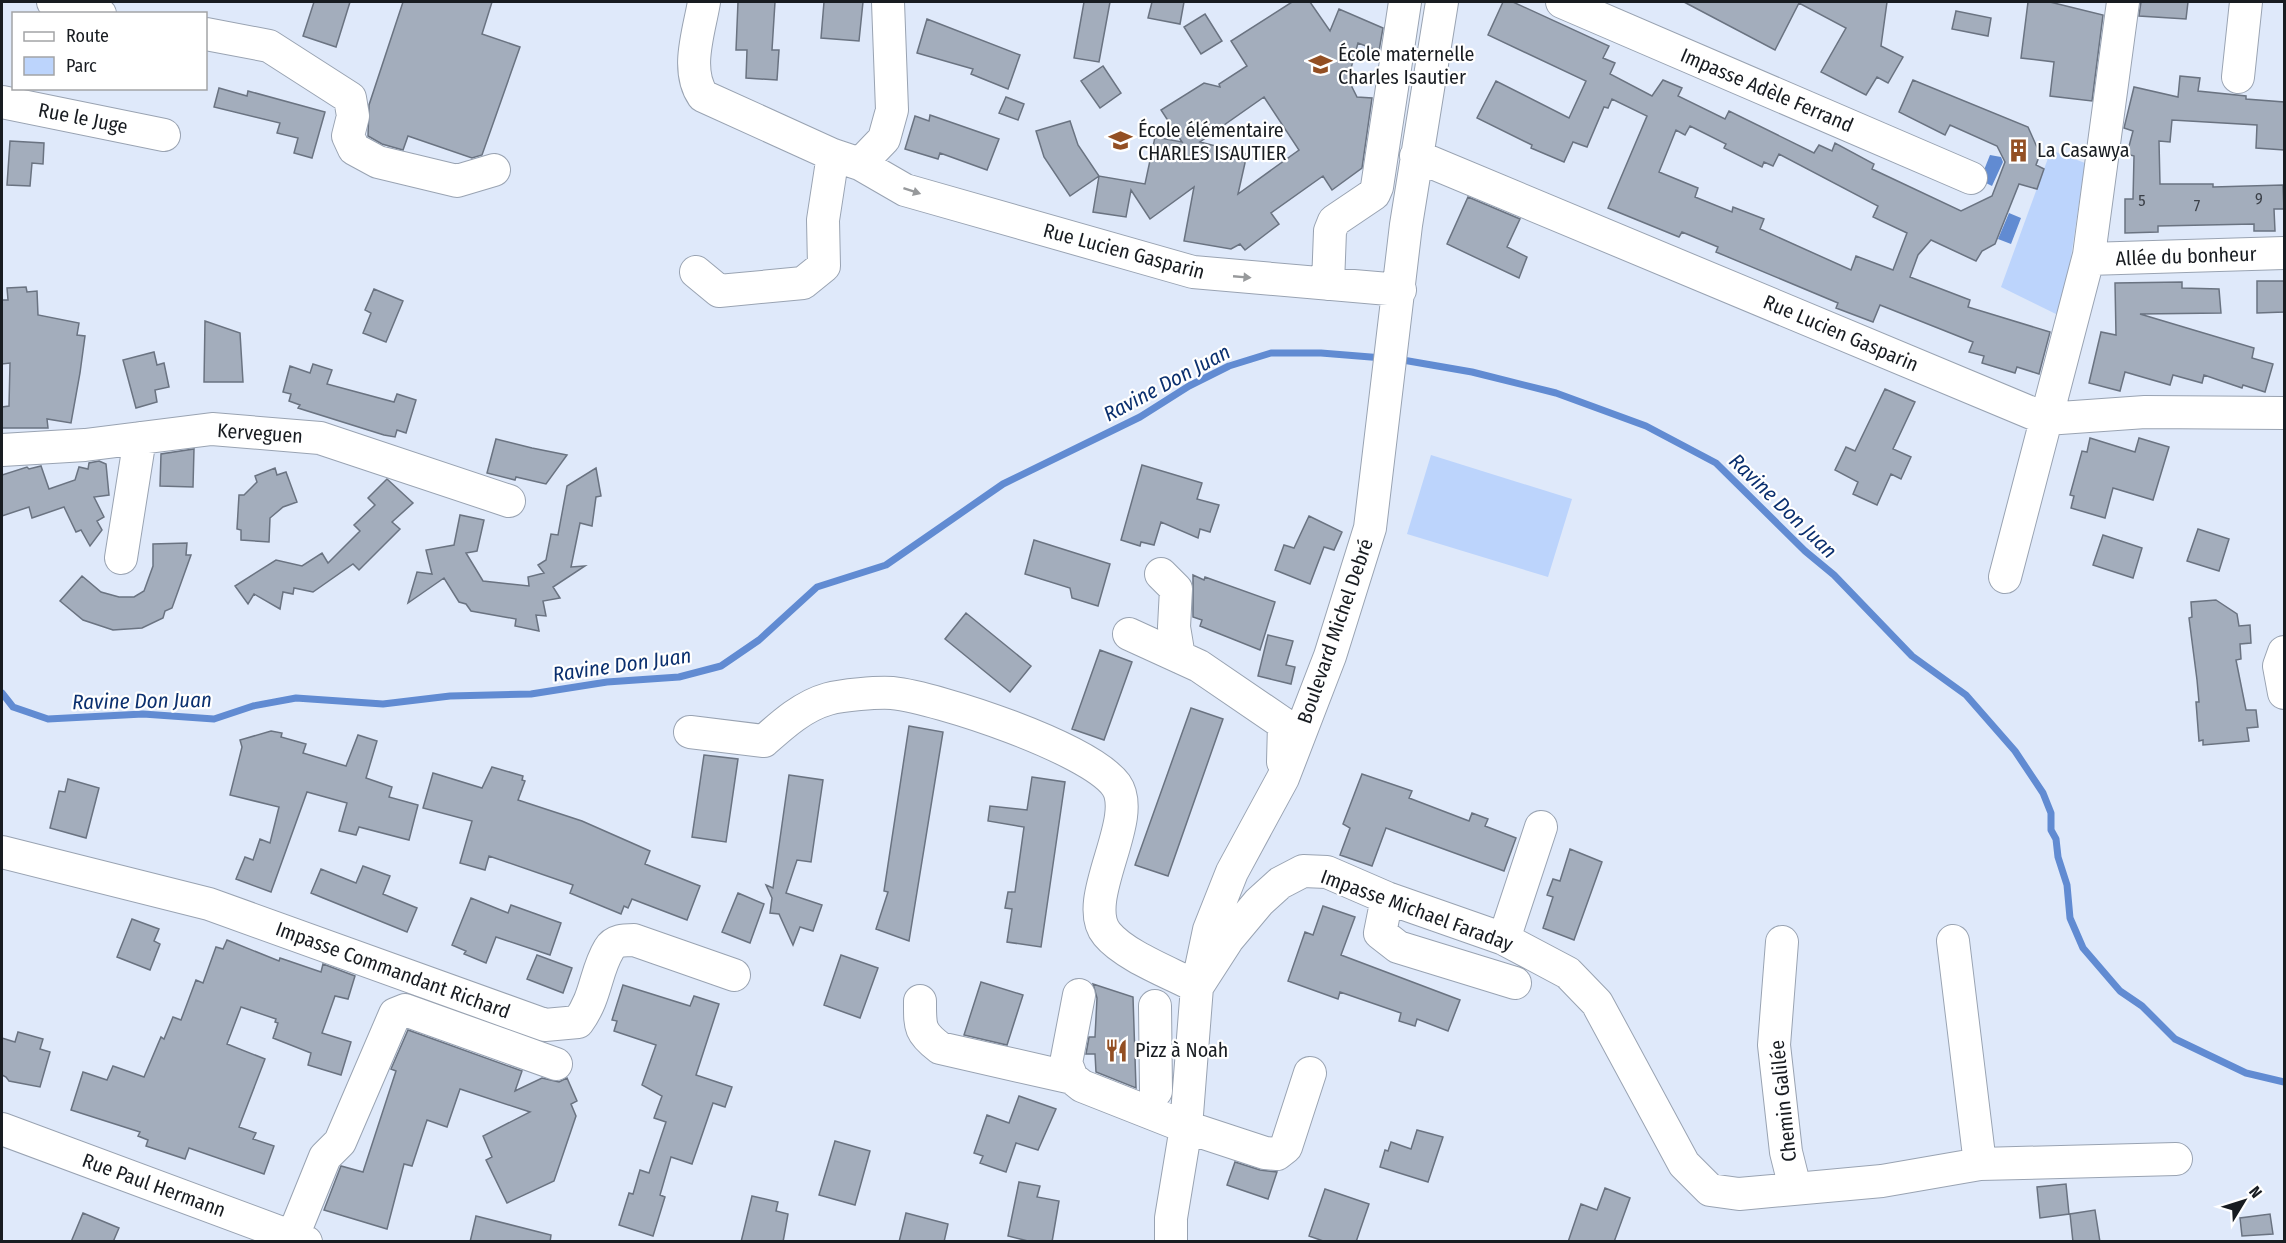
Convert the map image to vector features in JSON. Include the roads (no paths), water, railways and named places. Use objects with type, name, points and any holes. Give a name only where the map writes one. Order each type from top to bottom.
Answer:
[{"type":"street","points":[[52,2],[92,12]]},
{"type":"street","name":"Rue Lucien Gasparin","points":[[704,2],[693,73],[696,86],[703,96],[846,160],[905,190],[1193,272],[1400,290]]},
{"type":"street","points":[[696,272],[719,291],[803,283],[824,266],[823,220],[846,160],[884,140],[892,110],[888,2]]},
{"type":"street","points":[[1328,284],[1330,231],[1334,221],[1374,194],[1377,187],[1405,2]]},
{"type":"street","name":"Boulevard Michel Debré","points":[[1171,1242],[1171,1218],[1186,1127],[1197,987],[1209,930],[1232,872],[1282,778],[1330,656],[1370,528],[1390,345],[1400,290],[1416,156],[1442,2]]},
{"type":"street","name":"Impasse Adèle Ferrand","points":[[1562,2],[1971,178]]},
{"type":"street","name":"Allée du bonheur","points":[[2005,577],[2088,259],[2123,2]]},
{"type":"street","points":[[2238,76],[2246,2]]},
{"type":"street","points":[[207,34],[269,46],[350,98],[353,116],[348,136],[354,149],[378,162],[457,181],[494,170]]},
{"type":"street","name":"Rue le Juge","points":[[2,102],[164,135]]},
{"type":"street","name":"Rue Lucien Gasparin","points":[[1416,156],[2046,418],[2145,412],[2284,413]]},
{"type":"street","name":"Allée du bonheur","points":[[2088,259],[2284,253]]},
{"type":"street","name":"Kerveguen","points":[[2,450],[85,445],[212,429],[320,438],[509,501]]},
{"type":"street","points":[[121,558],[140,438]]},
{"type":"street","points":[[1161,574],[1176,589],[1174,627],[1179,657]]},
{"type":"street","points":[[1129,634],[1199,666],[1284,724],[1282,778]]},
{"type":"street","points":[[2284,652],[2279,666],[2284,693]]},
{"type":"street","points":[[690,732],[764,741],[791,717],[828,699],[891,693],[1004,722],[1102,770],[1118,787],[1122,810],[1098,907],[1105,933],[1120,945],[1197,987]]},
{"type":"street","points":[[1504,939],[1541,826]]},
{"type":"street","name":"Impasse Commandant Richard","points":[[2,852],[209,904],[545,1024],[578,1022],[594,994],[609,948],[619,940],[634,940],[734,975]]},
{"type":"street","name":"Impasse Michael Faraday","points":[[1197,987],[1228,939],[1258,902],[1280,883],[1304,871],[1327,872],[1387,898],[1504,939],[1568,973],[1597,1003],[1684,1164],[1710,1190]]},
{"type":"street","points":[[1387,898],[1380,933],[1398,947],[1515,983]]},
{"type":"street","points":[[1953,941],[1980,1164]]},
{"type":"street","name":"Chemin Galilée","points":[[1782,942],[1774,1045],[1786,1152],[1795,1188]]},
{"type":"street","points":[[1072,1078],[1066,1064],[1079,995]]},
{"type":"street","points":[[920,1001],[920,1028],[928,1039],[940,1048],[1072,1078],[1082,1086],[1186,1127],[1264,1153],[1277,1154],[1286,1147],[1310,1073]]},
{"type":"street","points":[[1155,1006],[1156,1091]]},
{"type":"street","points":[[299,1239],[325,1157],[340,1142],[395,1014],[405,1010],[556,1064]]},
{"type":"street","points":[[1156,1045],[1192,1047]]},
{"type":"street","name":"Rue Paul Hermann","points":[[2,1129],[299,1239]]},
{"type":"street","name":"Chemin Galilée","points":[[1710,1190],[1739,1194],[1882,1181],[1980,1164],[2176,1159]]},
{"type":"water","points":[[1990,155],[2001,157],[2003,162],[1992,186],[1980,180]]},
{"type":"water","points":[[2009,213],[2021,218],[2011,244],[1998,239]]},
{"type":"waterway","name":"Ravine Don Juan","points":[[2,693],[13,707],[48,719],[143,714],[214,719],[253,706],[296,698],[383,704],[450,696],[531,694],[607,682],[679,677],[721,666],[759,640],[817,587],[886,565],[1003,484],[1140,417],[1189,386],[1229,366],[1271,353],[1321,353],[1383,358]]},
{"type":"waterway","name":"Ravine Don Juan","points":[[1397,359],[1472,372],[1556,393],[1646,426],[1716,463],[1805,551],[1834,575],[1912,656],[1966,695],[2015,751],[2043,793],[2051,813],[2051,830],[2056,839],[2058,857],[2067,885],[2070,918],[2083,948],[2120,991],[2142,1006],[2175,1039],[2246,1073],[2284,1082]]},
{"type":"place","name":"École maternelle Charles Isautier","points":[[1320,65]]},
{"type":"place","name":"École élémentaire CHARLES ISAUTIER","points":[[1120,141]]},
{"type":"place","name":"La Casawya","points":[[2019,150]]},
{"type":"place","name":"Pizz à Noah","points":[[1117,1050]]}]
